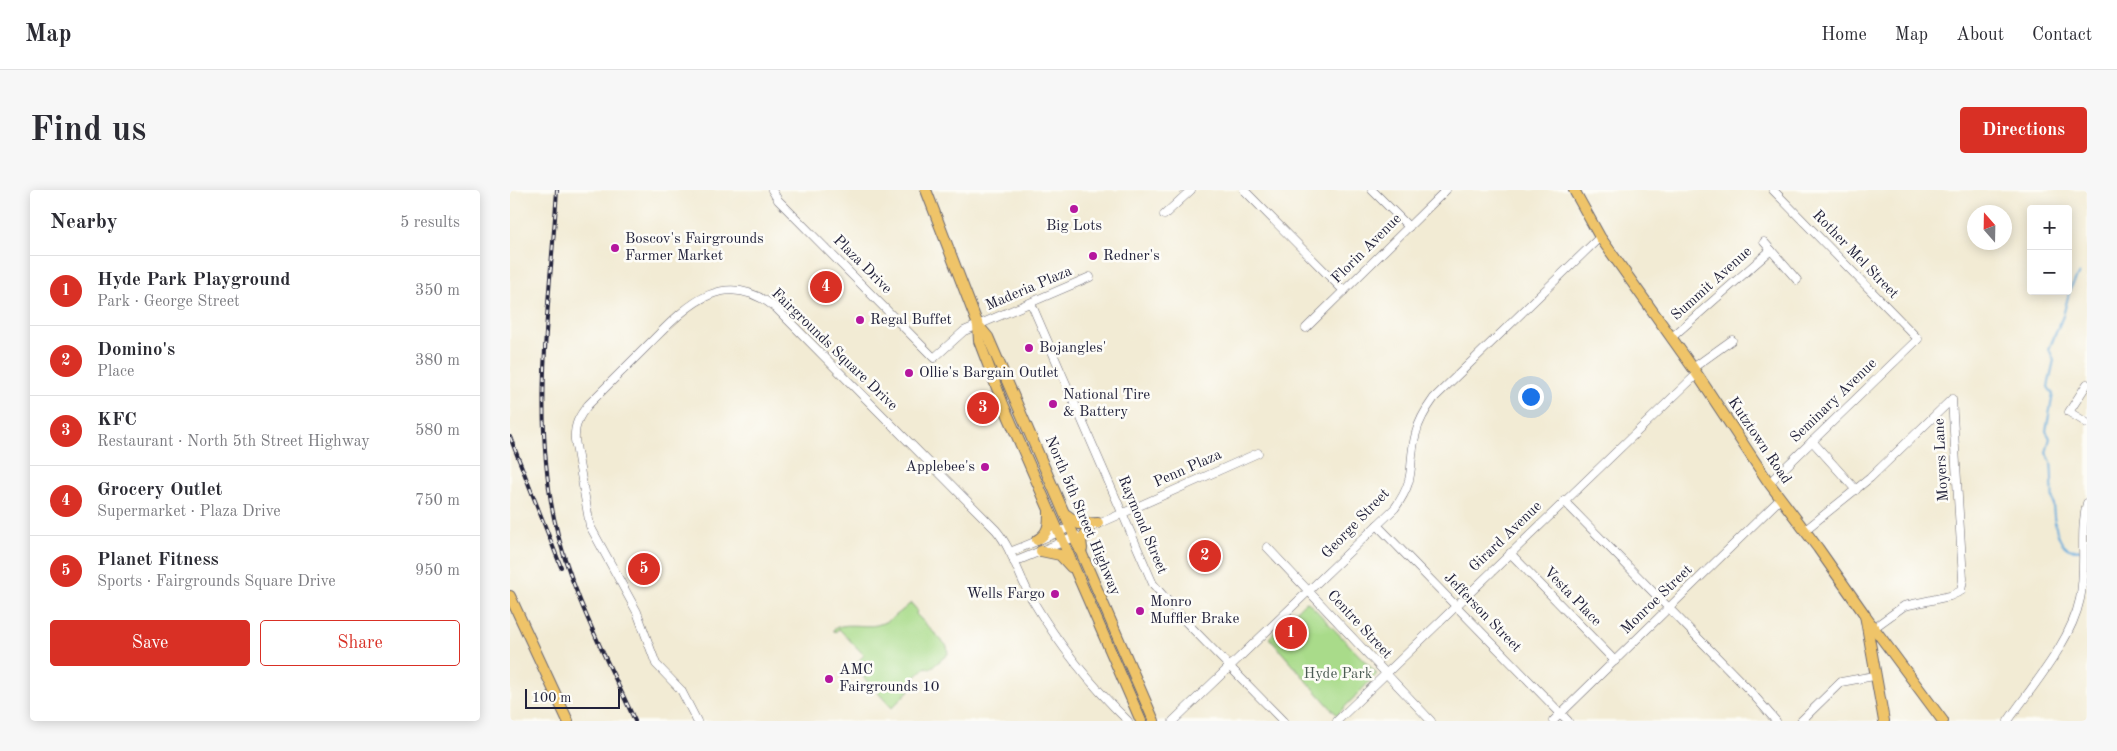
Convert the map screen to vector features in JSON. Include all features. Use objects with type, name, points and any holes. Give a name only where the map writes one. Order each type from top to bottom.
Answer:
[{"type":"main road","name":"North 5th Street Highway","points":[[926,190],[978,326],[982,350],[1141,721]]},
{"type":"main road","name":"Kutztown Road","points":[[1577,192],[1600,236],[1695,371],[1780,499],[1864,615],[1884,721]]},
{"type":"main road","name":"North 5th Street Highway","points":[[978,326],[988,337],[1154,721]]},
{"type":"main road","points":[[1037,540],[1045,536],[1048,529],[1049,506]]},
{"type":"main road","points":[[1065,513],[1079,524],[1098,524]]},
{"type":"main road","points":[[1084,558],[1081,540],[1089,529]]},
{"type":"main road","points":[[1041,551],[1060,555],[1077,574]]},
{"type":"main road","points":[[510,596],[568,721]]},
{"type":"main road","points":[[1864,615],[1875,627],[1943,721]]},
{"type":"street","name":"Plaza Drive","points":[[772,190],[778,200],[934,358]]},
{"type":"street","points":[[1164,215],[1192,190]]},
{"type":"street","points":[[1244,190],[1344,291]]},
{"type":"street","points":[[1372,190],[1409,227]]},
{"type":"street","name":"Florin Avenue","points":[[1306,328],[1446,190]]},
{"type":"street","name":"Rother Mel Street","points":[[1773,190],[1918,339]]},
{"type":"street","name":"George Street","points":[[1173,721],[1395,508],[1408,487],[1413,467],[1415,435],[1422,416],[1434,398],[1600,236]]},
{"type":"street","points":[[1764,242],[1797,280]]},
{"type":"street","name":"Summit Avenue","points":[[1672,338],[1771,250]]},
{"type":"street","name":"Maderia Plaza","points":[[934,358],[964,331],[1090,277]]},
{"type":"street","name":"Fairgrounds Square Drive","points":[[697,721],[681,690],[656,664],[637,612],[590,526],[574,433],[579,416],[593,400],[685,308],[705,296],[722,291],[738,291],[758,296],[776,308],[996,530],[1010,552],[1032,600],[1048,625],[1089,680],[1128,721]]},
{"type":"street","name":"Raymond Street","points":[[1031,303],[1155,588],[1229,668],[1283,721]]},
{"type":"street","name":"Seminary Avenue","points":[[1769,483],[1918,339]]},
{"type":"street","name":"Girard Avenue","points":[[1337,721],[1695,371],[1732,340]]},
{"type":"street","points":[[2087,384],[2069,412],[2087,423]]},
{"type":"street","name":"Moyers Lane","points":[[1804,531],[1856,490],[1952,399],[1963,579],[1961,591],[1950,596],[1904,606],[1875,627]]},
{"type":"street","points":[[1812,441],[1856,490]]},
{"type":"street","name":"Penn Plaza","points":[[1075,537],[1123,512],[1258,452]]},
{"type":"street","name":"Monroe Street","points":[[1553,721],[1780,499]]},
{"type":"street","points":[[1564,500],[1776,721]]},
{"type":"street","points":[[2008,721],[2060,645],[2074,618],[2081,590],[2084,521],[2087,503]]},
{"type":"street","name":"Jefferson Street","points":[[1377,525],[1568,721]]},
{"type":"street","points":[[1010,552],[1071,527]]},
{"type":"street","points":[[1014,562],[1075,537]]},
{"type":"street","name":"Centre Street","points":[[1267,547],[1431,721]]},
{"type":"street","name":"Vesta Place","points":[[1510,552],[1615,661]]},
{"type":"street","points":[[1801,721],[1841,682],[1874,676]]},
{"type":"green space","name":"Hyde Park","points":[[1308,602],[1377,674],[1337,715],[1269,638],[1304,603]]},
{"type":"green space","points":[[911,603],[917,610],[916,614],[947,646],[948,654],[930,669],[926,667],[911,681],[914,685],[892,708],[853,666],[864,655],[839,629],[835,632],[833,630],[847,625],[877,625],[895,616]]},
{"type":"waterway","points":[[2079,273],[2070,289],[2063,316],[2049,349],[2054,360],[2048,387],[2053,394],[2046,431],[2050,438],[2046,453],[2051,462],[2053,509],[2058,534],[2062,543],[2069,549],[2080,550]]},
{"type":"railway","points":[[557,190],[547,313],[543,395],[544,437],[554,518],[578,596],[635,721]]},
{"type":"railway","points":[[510,437],[561,567]]},
{"type":"place","name":"Big Lots","points":[[1074,209]]},
{"type":"place","name":"Boscov's Fairgrounds Farmer Market","points":[[615,248]]},
{"type":"place","name":"Redner's","points":[[1093,256]]},
{"type":"place","name":"Grocery Outlet","points":[[826,287]]},
{"type":"place","name":"Regal Buffet","points":[[860,320]]},
{"type":"place","name":"Bojangles'","points":[[1029,348]]},
{"type":"place","name":"Ollie's Bargain Outlet","points":[[909,373]]},
{"type":"place","name":"National Tire & Battery","points":[[1053,404]]},
{"type":"place","name":"KFC","points":[[983,408]]},
{"type":"place","name":"Applebee's","points":[[985,467]]},
{"type":"place","name":"Domino's","points":[[1205,556]]},
{"type":"place","name":"Planet Fitness","points":[[644,569]]},
{"type":"place","name":"Wells Fargo","points":[[1055,594]]},
{"type":"place","name":"Monro Muffler Brake","points":[[1140,611]]},
{"type":"place","name":"Hyde Park Playground","points":[[1291,633]]},
{"type":"place","name":"AMC Fairgrounds 10","points":[[829,679]]}]
